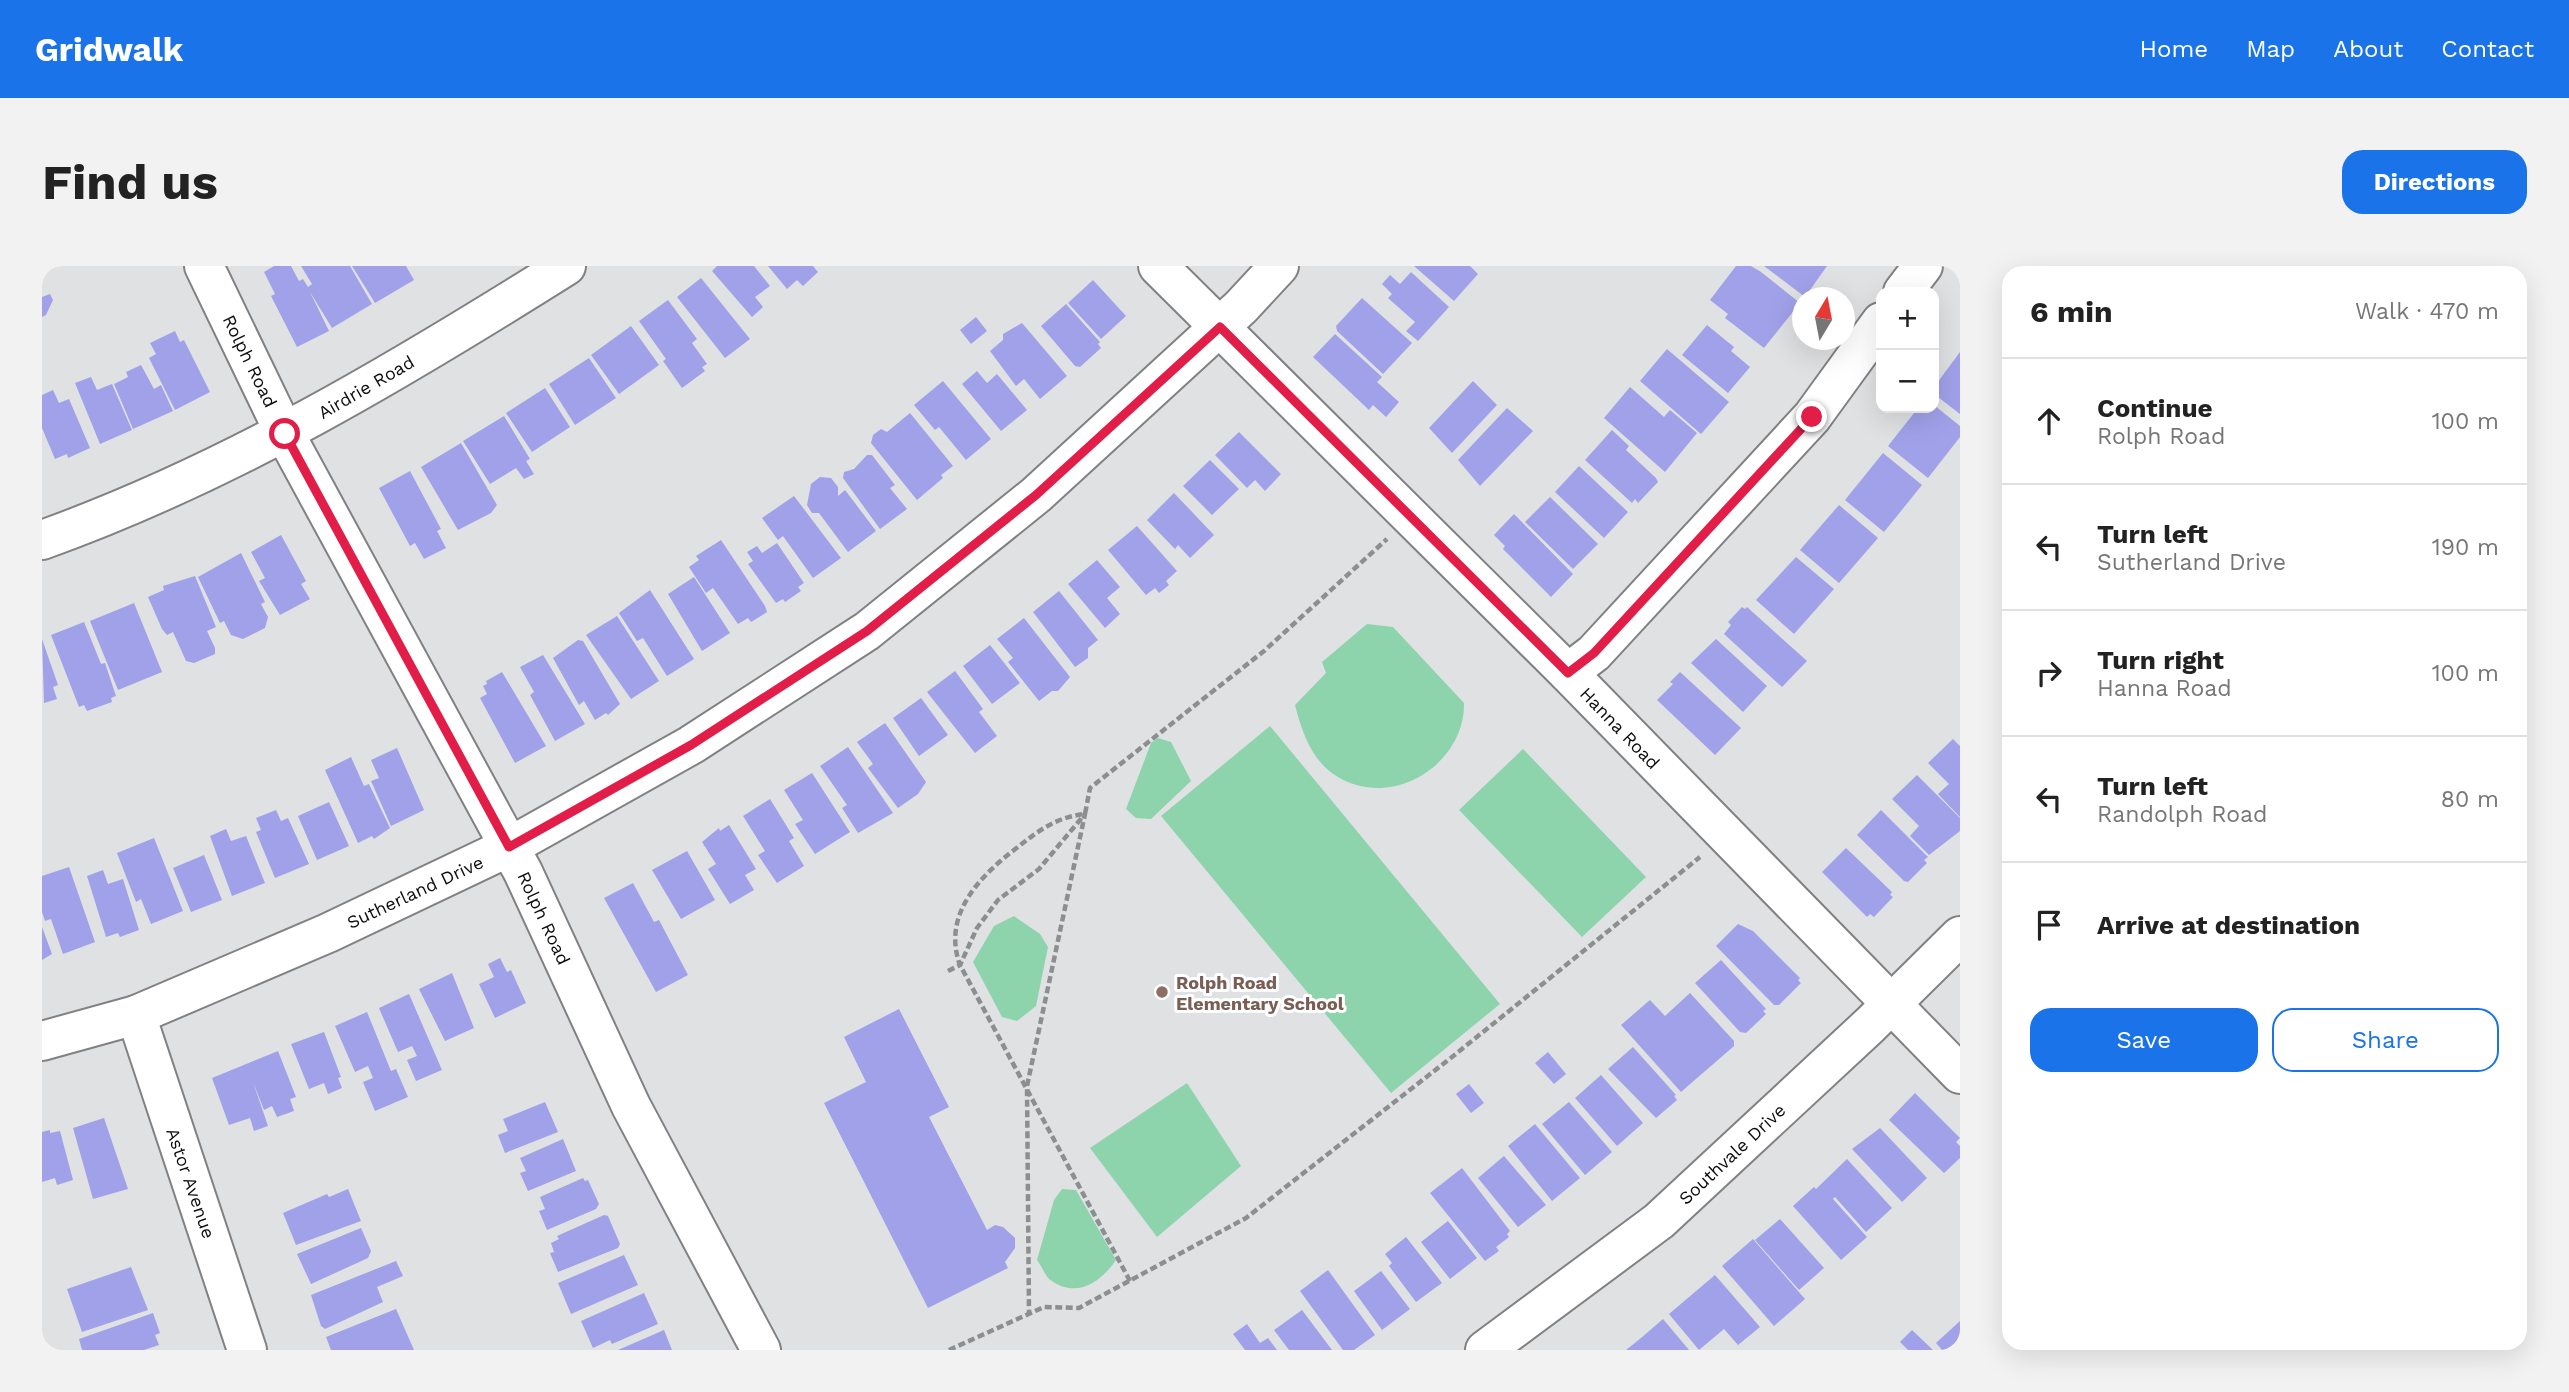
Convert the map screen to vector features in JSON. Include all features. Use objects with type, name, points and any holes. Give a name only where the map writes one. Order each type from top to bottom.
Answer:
[{"type":"street","name":"Rolph Road","points":[[204,266],[285,434],[509,847],[631,1105],[761,1350]]},
{"type":"street","name":"Airdrie Road","points":[[42,541],[102,519],[285,434],[450,339],[566,266]]},
{"type":"street","name":"Hanna Road","points":[[1158,266],[1568,673],[1960,1074]]},
{"type":"street","name":"Sutherland Drive","points":[[42,1041],[136,1015],[328,933],[509,847],[691,745],[867,631],[1036,495],[1220,327],[1279,266]]},
{"type":"street","points":[[1907,287],[1923,266]]},
{"type":"street","points":[[1568,673],[1594,653],[1812,417],[1876,330]]},
{"type":"street","name":"Southvale Drive","points":[[1485,1350],[1659,1221],[1960,936]]},
{"type":"street","name":"Astor Avenue","points":[[136,1015],[247,1350]]},
{"type":"path","points":[[1029,1314],[1027,1086],[1090,788],[1264,651],[1393,534]]},
{"type":"path","points":[[948,971],[960,965],[977,928],[998,900],[1038,869],[1086,814]]},
{"type":"path","points":[[1086,814],[1066,816],[1046,825],[981,877],[966,901],[956,927],[956,953],[1130,1281]]},
{"type":"path","points":[[949,1350],[1044,1307],[1079,1308],[1246,1218],[1707,852]]},
{"type":"green space","points":[[1367,624],[1393,627],[1464,703],[1461,725],[1452,745],[1439,762],[1422,775],[1402,784],[1381,788],[1359,786],[1329,771],[1309,746],[1295,705],[1326,673],[1322,662]]},
{"type":"green space","points":[[1270,726],[1500,1004],[1391,1093],[1161,816]]},
{"type":"green space","points":[[1158,738],[1171,742],[1191,781],[1151,819],[1136,818],[1126,809],[1151,743]]},
{"type":"green space","points":[[1523,749],[1646,877],[1582,937],[1459,810]]},
{"type":"green space","points":[[1014,916],[1040,934],[1048,947],[1036,1006],[1017,1021],[1002,1017],[973,962],[994,926]]},
{"type":"green space","points":[[1187,1083],[1241,1166],[1157,1237],[1090,1148]]},
{"type":"green space","points":[[1062,1189],[1076,1190],[1116,1260],[1095,1281],[1078,1288],[1059,1285],[1049,1279],[1037,1260],[1054,1200]]},
{"type":"building","points":[[274,266],[291,266],[299,281],[303,279],[308,287],[312,284],[301,266],[350,266],[372,304],[332,328],[310,292],[329,331],[297,347],[271,296],[275,294],[264,272]]},
{"type":"building","points":[[352,266],[406,266],[414,280],[375,303]]},
{"type":"building","points":[[717,266],[754,266],[770,286],[755,297],[763,307],[752,317],[712,271]]},
{"type":"building","points":[[768,266],[813,266],[818,272],[803,286],[797,280],[787,289]]},
{"type":"building","points":[[1414,266],[1470,266],[1478,274],[1454,301]]},
{"type":"building","points":[[1736,266],[1751,266],[1792,297],[1792,313],[1764,348],[1725,318],[1728,314],[1710,300]]},
{"type":"building","points":[[1764,266],[1827,266],[1812,287],[1792,287]]},
{"type":"building","points":[[1411,272],[1449,307],[1418,341],[1406,331],[1415,322],[1388,298],[1392,294],[1382,284],[1390,275],[1400,284]]},
{"type":"building","points":[[701,278],[750,339],[725,358],[677,297]]},
{"type":"building","points":[[1093,280],[1126,316],[1101,339],[1068,303]]},
{"type":"building","points":[[50,294],[53,300],[46,315],[42,317],[42,297]]},
{"type":"building","points":[[1362,298],[1412,343],[1383,374],[1337,331],[1336,326]]},
{"type":"building","points":[[668,300],[697,339],[692,343],[707,364],[702,367],[705,371],[682,388],[663,361],[666,359],[639,321]]},
{"type":"building","points":[[1066,304],[1100,342],[1098,344],[1101,348],[1080,367],[1075,366],[1041,326]]},
{"type":"building","points":[[976,317],[987,331],[971,344],[960,330]]},
{"type":"building","points":[[1022,323],[1067,376],[1040,399],[1024,379],[1016,386],[990,351],[1003,340],[1003,334]]},
{"type":"building","points":[[1707,325],[1734,347],[1731,351],[1750,367],[1728,393],[1682,355]]},
{"type":"building","points":[[631,326],[659,365],[619,394],[591,355]]},
{"type":"building","points":[[175,331],[180,342],[184,340],[210,392],[175,410],[149,358],[156,354],[150,343]]},
{"type":"building","points":[[1335,334],[1382,377],[1377,382],[1399,402],[1386,417],[1373,405],[1369,410],[1313,357]]},
{"type":"building","points":[[1667,349],[1729,402],[1701,434],[1640,381]]},
{"type":"building","points":[[1960,352],[1960,414],[1939,398],[1939,380]]},
{"type":"building","points":[[589,358],[616,398],[575,425],[549,384]]},
{"type":"building","points":[[141,365],[154,389],[161,385],[173,411],[133,429],[114,384],[128,377],[126,372]]},
{"type":"building","points":[[977,371],[987,383],[997,374],[1027,410],[1001,431],[962,384]]},
{"type":"building","points":[[91,377],[97,390],[112,384],[132,430],[100,444],[75,383]]},
{"type":"building","points":[[943,381],[991,439],[966,460],[939,427],[935,430],[914,405]]},
{"type":"building","points":[[1473,381],[1497,405],[1452,453],[1429,428]]},
{"type":"building","points":[[1630,387],[1664,417],[1670,410],[1697,433],[1665,472],[1604,418]]},
{"type":"building","points":[[545,388],[570,427],[532,452],[506,413]]},
{"type":"building","points":[[53,390],[59,403],[69,399],[90,448],[68,458],[67,454],[55,459],[42,428],[42,395]]},
{"type":"building","points":[[1507,408],[1533,431],[1480,486],[1458,460]]},
{"type":"building","points":[[1939,409],[1960,426],[1960,437],[1928,478],[1888,446],[1914,413],[1939,413]]},
{"type":"building","points":[[910,413],[953,466],[917,500],[871,443],[873,435],[881,429],[887,432]]},
{"type":"building","points":[[504,416],[530,459],[526,461],[534,474],[524,479],[516,468],[490,484],[463,441]]},
{"type":"building","points":[[1612,430],[1629,446],[1626,450],[1658,482],[1638,503],[1635,499],[1632,503],[1585,460]]},
{"type":"building","points":[[1239,432],[1281,474],[1265,491],[1255,480],[1247,488],[1215,455]]},
{"type":"building","points":[[461,443],[497,505],[491,513],[458,530],[421,467]]},
{"type":"building","points":[[1883,453],[1922,485],[1884,532],[1845,500]]},
{"type":"building","points":[[867,455],[872,455],[895,485],[890,488],[907,509],[880,529],[843,478],[844,472],[854,469]]},
{"type":"building","points":[[1210,460],[1239,489],[1212,515],[1183,486]]},
{"type":"building","points":[[1579,466],[1628,512],[1604,538],[1555,492]]},
{"type":"building","points":[[410,471],[441,529],[437,531],[446,548],[424,559],[415,543],[410,546],[379,488]]},
{"type":"building","points":[[820,477],[831,478],[838,487],[838,496],[845,490],[876,531],[848,552],[819,513],[812,513],[807,505],[811,484]]},
{"type":"building","points":[[1174,493],[1214,535],[1190,558],[1178,545],[1175,549],[1147,520]]},
{"type":"building","points":[[794,496],[841,558],[813,578],[783,536],[778,540],[762,518]]},
{"type":"building","points":[[1550,497],[1598,544],[1573,569],[1525,522]]},
{"type":"building","points":[[1839,505],[1878,538],[1839,583],[1800,550]]},
{"type":"building","points":[[1514,514],[1573,574],[1551,597],[1503,549],[1505,546],[1494,535]]},
{"type":"building","points":[[1137,526],[1177,571],[1166,581],[1169,585],[1159,593],[1155,588],[1146,595],[1108,550]]},
{"type":"building","points":[[281,535],[306,581],[301,584],[310,599],[280,615],[259,581],[265,578],[251,552]]},
{"type":"building","points":[[721,540],[765,606],[767,612],[751,622],[748,618],[738,624],[713,588],[706,593],[689,567],[699,560],[696,556]]},
{"type":"building","points":[[777,543],[804,583],[798,587],[801,591],[785,602],[783,599],[776,603],[748,564],[753,561],[747,552],[757,546],[762,553]]},
{"type":"building","points":[[241,553],[265,602],[261,604],[268,617],[265,628],[243,639],[231,635],[224,621],[220,623],[198,577]]},
{"type":"building","points":[[1796,557],[1834,589],[1794,634],[1756,600]]},
{"type":"building","points":[[1097,560],[1120,587],[1107,598],[1120,614],[1105,628],[1068,584]]},
{"type":"building","points":[[195,576],[216,627],[207,631],[215,654],[194,663],[186,661],[173,632],[167,635],[162,629],[148,597],[164,590],[163,586]]},
{"type":"building","points":[[694,577],[730,633],[702,651],[668,594]]},
{"type":"building","points":[[650,590],[694,659],[667,676],[643,638],[637,641],[619,613]]},
{"type":"building","points":[[1059,591],[1098,640],[1088,648],[1088,658],[1075,667],[1033,612]]},
{"type":"building","points":[[134,603],[162,672],[118,690],[90,621]]},
{"type":"building","points":[[1742,607],[1747,607],[1807,661],[1782,687],[1724,634],[1731,625],[1728,622]]},
{"type":"building","points":[[617,616],[659,681],[631,699],[586,635]]},
{"type":"building","points":[[1024,618],[1070,677],[1058,691],[1052,691],[1039,701],[1008,662],[1013,658],[997,639]]},
{"type":"building","points":[[84,622],[101,664],[105,663],[116,696],[111,698],[112,702],[87,711],[84,705],[79,707],[51,635]]},
{"type":"building","points":[[42,639],[58,685],[53,687],[57,699],[44,703]]},
{"type":"building","points":[[1716,639],[1767,686],[1743,712],[1691,663]]},
{"type":"building","points":[[578,640],[583,641],[620,704],[608,715],[606,713],[595,720],[584,701],[579,705],[553,658]]},
{"type":"building","points":[[990,645],[1020,683],[992,704],[963,666]]},
{"type":"building","points":[[543,655],[585,724],[555,741],[530,695],[534,692],[520,667]]},
{"type":"building","points":[[955,671],[983,709],[979,712],[997,736],[975,753],[927,692]]},
{"type":"building","points":[[502,672],[546,746],[515,763],[480,698],[487,694],[483,686],[487,684],[486,681]]},
{"type":"building","points":[[1680,672],[1741,728],[1715,755],[1657,700],[1673,684],[1670,682]]},
{"type":"building","points":[[921,698],[948,735],[919,756],[893,718]]},
{"type":"building","points":[[885,723],[926,782],[918,794],[898,808],[868,768],[873,764],[857,742]]},
{"type":"building","points":[[1953,739],[1960,746],[1960,817],[1938,794],[1949,784],[1928,763]]},
{"type":"building","points":[[848,747],[893,813],[858,833],[842,808],[847,805],[820,766]]},
{"type":"building","points":[[397,748],[424,810],[391,826],[371,781],[379,778],[371,760]]},
{"type":"building","points":[[351,757],[364,786],[369,784],[390,828],[374,839],[372,836],[358,843],[325,770]]},
{"type":"building","points":[[812,773],[850,832],[815,854],[795,824],[803,820],[784,790]]},
{"type":"building","points":[[1917,775],[1960,818],[1960,831],[1929,855],[1910,836],[1919,826],[1892,799]]},
{"type":"building","points":[[770,799],[794,838],[789,841],[804,866],[777,883],[758,855],[765,851],[743,816]]},
{"type":"building","points":[[329,802],[349,846],[317,860],[298,816]]},
{"type":"building","points":[[276,810],[281,821],[288,818],[309,864],[275,878],[256,832],[261,830],[256,818]]},
{"type":"building","points":[[1881,810],[1928,857],[1924,860],[1927,863],[1908,882],[1857,835]]},
{"type":"building","points":[[729,825],[756,869],[745,875],[754,890],[730,904],[708,869],[716,864],[702,842],[719,828],[720,831]]},
{"type":"building","points":[[226,829],[231,841],[246,836],[265,883],[232,896],[210,836]]},
{"type":"building","points":[[154,838],[183,911],[151,924],[141,899],[136,902],[117,853]]},
{"type":"building","points":[[1846,848],[1892,892],[1890,895],[1893,897],[1874,917],[1870,914],[1867,917],[1822,872]]},
{"type":"building","points":[[687,851],[715,900],[681,919],[652,870]]},
{"type":"building","points":[[204,855],[222,900],[191,912],[173,868]]},
{"type":"building","points":[[69,867],[95,942],[63,954],[51,919],[45,921],[42,912],[42,876]]},
{"type":"building","points":[[103,870],[108,884],[123,879],[139,930],[120,937],[118,933],[106,937],[87,876]]},
{"type":"building","points":[[633,883],[654,922],[659,920],[688,975],[656,992],[604,898]]},
{"type":"building","points":[[1738,924],[1753,931],[1800,978],[1798,980],[1801,983],[1779,1005],[1774,1005],[1716,946]]},
{"type":"building","points":[[42,927],[52,954],[42,960]]},
{"type":"building","points":[[500,958],[507,972],[511,970],[526,1003],[495,1018],[479,984],[494,977],[488,964]]},
{"type":"building","points":[[1721,960],[1766,1009],[1763,1011],[1766,1014],[1746,1033],[1740,1032],[1695,983]]},
{"type":"building","points":[[452,973],[474,1028],[445,1041],[419,989]]},
{"type":"building","points":[[1690,993],[1734,1041],[1734,1046],[1681,1092],[1621,1025],[1650,1000],[1665,1016]]},
{"type":"building","points":[[409,994],[442,1070],[416,1081],[407,1060],[417,1056],[412,1046],[398,1052],[379,1008]]},
{"type":"building","points":[[899,1009],[949,1107],[929,1117],[987,1230],[995,1225],[1003,1227],[1015,1238],[1015,1248],[1005,1262],[1008,1268],[928,1308],[824,1103],[866,1082],[844,1037]]},
{"type":"building","points":[[367,1012],[391,1071],[396,1069],[408,1097],[375,1111],[363,1082],[373,1078],[368,1066],[355,1072],[335,1026]]},
{"type":"building","points":[[324,1032],[341,1077],[338,1078],[342,1088],[328,1094],[324,1083],[309,1089],[291,1044]]},
{"type":"building","points":[[1633,1047],[1676,1095],[1674,1096],[1677,1100],[1656,1118],[1608,1069]]},
{"type":"building","points":[[278,1051],[296,1097],[290,1099],[294,1111],[277,1117],[272,1106],[264,1110],[253,1082],[268,1126],[254,1131],[250,1118],[229,1125],[212,1078]]},
{"type":"building","points":[[1548,1052],[1566,1074],[1554,1084],[1535,1063]]},
{"type":"building","points":[[1601,1075],[1643,1123],[1617,1146],[1575,1098]]},
{"type":"building","points":[[1469,1084],[1484,1103],[1471,1113],[1456,1094]]},
{"type":"building","points":[[1915,1093],[1960,1138],[1956,1142],[1960,1146],[1960,1158],[1944,1173],[1889,1120]]},
{"type":"building","points":[[545,1102],[558,1132],[505,1153],[498,1135],[508,1131],[503,1119]]},
{"type":"building","points":[[1569,1102],[1612,1152],[1585,1175],[1542,1124]]},
{"type":"building","points":[[104,1118],[128,1189],[93,1199],[73,1128]]},
{"type":"building","points":[[1535,1124],[1580,1178],[1552,1201],[1508,1146]]},
{"type":"building","points":[[1880,1128],[1927,1178],[1902,1202],[1852,1149]]},
{"type":"building","points":[[50,1130],[50,1133],[60,1131],[73,1180],[57,1185],[55,1178],[42,1182],[42,1132]]},
{"type":"building","points":[[563,1139],[576,1171],[528,1191],[520,1173],[526,1171],[520,1158]]},
{"type":"building","points":[[1504,1156],[1546,1205],[1518,1227],[1478,1178]]},
{"type":"building","points":[[1847,1159],[1892,1208],[1866,1232],[1835,1197],[1833,1199],[1867,1237],[1841,1260],[1793,1206],[1814,1187],[1816,1189]]},
{"type":"building","points":[[1462,1168],[1510,1231],[1507,1234],[1509,1237],[1496,1247],[1499,1251],[1485,1261],[1430,1193]]},
{"type":"building","points":[[583,1178],[588,1180],[599,1204],[596,1209],[547,1230],[539,1211],[545,1209],[540,1197]]},
{"type":"building","points":[[348,1189],[361,1221],[296,1245],[283,1213],[327,1194],[329,1197]]},
{"type":"building","points":[[604,1215],[608,1216],[620,1244],[618,1248],[558,1272],[550,1253],[554,1252],[551,1243],[559,1239],[557,1236]]},
{"type":"building","points":[[1780,1219],[1824,1268],[1799,1290],[1755,1240]]},
{"type":"building","points":[[1448,1221],[1477,1258],[1450,1279],[1421,1242]]},
{"type":"building","points":[[361,1228],[371,1251],[368,1258],[311,1284],[297,1254]]},
{"type":"building","points":[[1406,1237],[1442,1283],[1416,1302],[1389,1266],[1392,1263],[1385,1254]]},
{"type":"building","points":[[1753,1239],[1805,1299],[1774,1326],[1722,1266]]},
{"type":"building","points":[[624,1255],[638,1285],[571,1314],[558,1283]]},
{"type":"building","points":[[396,1261],[403,1276],[377,1287],[383,1302],[325,1329],[321,1326],[311,1295]]},
{"type":"building","points":[[131,1267],[148,1310],[82,1332],[67,1289]]},
{"type":"building","points":[[1328,1270],[1375,1335],[1354,1350],[1343,1350],[1300,1291]]},
{"type":"building","points":[[1381,1271],[1410,1309],[1382,1330],[1354,1291]]},
{"type":"building","points":[[1715,1275],[1760,1327],[1738,1345],[1724,1329],[1699,1350],[1669,1314]]},
{"type":"building","points":[[644,1293],[658,1324],[612,1344],[610,1340],[593,1348],[581,1321]]},
{"type":"building","points":[[396,1309],[414,1350],[331,1350],[326,1337]]},
{"type":"building","points":[[1302,1310],[1332,1350],[1289,1350],[1274,1330]]},
{"type":"building","points":[[153,1313],[160,1333],[155,1335],[159,1345],[144,1350],[82,1350],[79,1339]]},
{"type":"building","points":[[1663,1319],[1689,1350],[1626,1350],[1641,1338]]},
{"type":"building","points":[[1960,1321],[1960,1350],[1942,1350],[1936,1343]]},
{"type":"building","points":[[1247,1324],[1260,1343],[1268,1338],[1277,1350],[1245,1350],[1233,1334]]},
{"type":"building","points":[[664,1330],[672,1350],[618,1350]]},
{"type":"building","points":[[1912,1330],[1933,1350],[1908,1350],[1900,1342]]},
{"type":"place","name":"Rolph Road Elementary School","points":[[1162,992]]},
{"type":"route","points":[[285,434],[509,847],[691,745],[867,631],[1036,495],[1220,327],[1568,673],[1594,653],[1812,417]]}]
